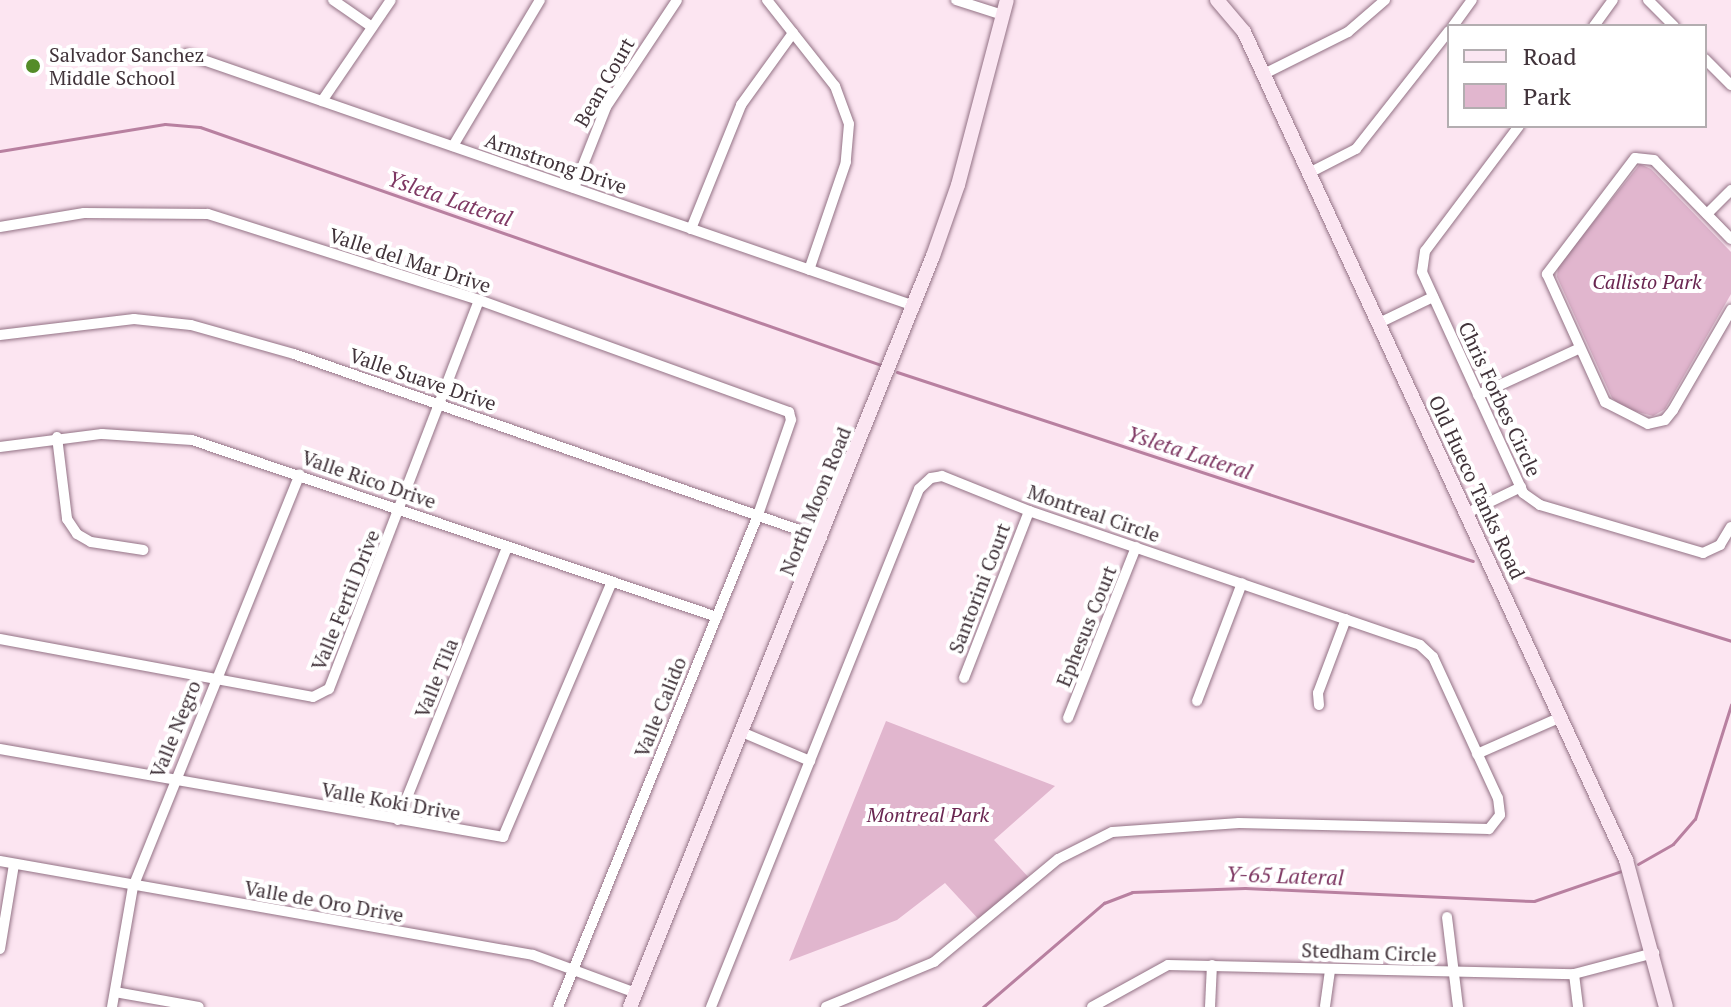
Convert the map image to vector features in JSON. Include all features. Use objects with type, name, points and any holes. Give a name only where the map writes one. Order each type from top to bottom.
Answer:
[{"type":"street","points":[[333,0],[372,27]]},
{"type":"street","points":[[322,101],[391,0]]},
{"type":"street","points":[[453,146],[540,0]]},
{"type":"street","name":"Bean Court","points":[[574,188],[606,107],[677,0]]},
{"type":"street","points":[[767,0],[835,86],[849,124],[846,162],[809,270]]},
{"type":"street","points":[[956,0],[1005,7]]},
{"type":"street","name":"Old Hueco Tanks Road","points":[[1217,0],[1234,16],[1264,74],[1626,860],[1654,953],[1666,1007]]},
{"type":"street","points":[[1264,74],[1348,32],[1385,0]]},
{"type":"street","points":[[1454,24],[1472,0]]},
{"type":"street","points":[[1595,24],[1613,0]]},
{"type":"street","points":[[1648,0],[1672,24]]},
{"type":"street","name":"North Moon Road","points":[[633,1000],[744,733],[914,306],[958,185],[1005,7]]},
{"type":"street","points":[[691,229],[741,105],[793,33]]},
{"type":"street","points":[[1309,173],[1365,140],[1447,34]]},
{"type":"street","name":"Armstrong Drive","points":[[186,54],[914,306]]},
{"type":"street","points":[[1707,61],[1731,85]]},
{"type":"street","name":"Chris Forbes Circle","points":[[1517,128],[1425,251],[1422,272],[1521,487],[1540,505],[1703,553],[1720,545],[1731,527]]},
{"type":"street","points":[[1731,239],[1654,160],[1628,162],[1547,274],[1610,408],[1648,424],[1659,422],[1673,410],[1731,310]]},
{"type":"street","points":[[1707,214],[1731,190]]},
{"type":"street","name":"Valle del Mar Drive","points":[[0,227],[84,213],[208,214],[479,300],[780,406],[791,420]]},
{"type":"street","points":[[1379,323],[1433,297]]},
{"type":"street","name":"Valle Fertil Drive","points":[[0,639],[313,697],[329,689],[403,507],[479,300]]},
{"type":"street","name":"Valle Suave Drive","points":[[0,335],[134,319],[191,325],[441,404],[822,538]]},
{"type":"street","points":[[1478,395],[1580,348]]},
{"type":"street","name":"Valle Calido","points":[[558,1007],[758,515],[791,420]]},
{"type":"street","name":"Valle Rico Drive","points":[[0,447],[57,437],[151,434],[192,440],[403,507],[507,548],[717,617]]},
{"type":"street","points":[[57,437],[67,519],[77,534],[91,542],[143,550]]},
{"type":"street","name":"Valle Negro","points":[[112,1007],[133,887],[173,781],[300,474]]},
{"type":"street","name":"Montreal Circle","points":[[711,1007],[919,489],[942,476],[1029,511],[1420,645],[1433,657],[1498,798],[1500,815],[1489,829],[1239,823],[1112,832],[1058,859],[934,962],[826,1007]]},
{"type":"street","points":[[1467,513],[1521,487]]},
{"type":"street","name":"Santorini Court","points":[[964,678],[1029,511]]},
{"type":"street","name":"Ephesus Court","points":[[1068,718],[1136,547]]},
{"type":"street","name":"Valle Tila","points":[[398,820],[507,548]]},
{"type":"street","name":"Valle Koki Drive","points":[[0,749],[503,837],[612,582]]},
{"type":"street","points":[[1197,701],[1242,583]]},
{"type":"street","points":[[1319,705],[1318,693],[1346,619]]},
{"type":"street","points":[[1477,754],[1561,717]]},
{"type":"street","points":[[744,733],[810,761]]},
{"type":"street","name":"Valle de Oro Drive","points":[[0,861],[574,966],[633,1000]]},
{"type":"street","points":[[0,949],[14,864]]},
{"type":"street","points":[[1447,917],[1458,1007]]},
{"type":"street","name":"Stedham Circle","points":[[1092,1007],[1154,969],[1212,965],[1574,974],[1654,953]]},
{"type":"street","points":[[1210,1007],[1212,965]]},
{"type":"street","points":[[1325,1006],[1330,969]]},
{"type":"street","points":[[1574,974],[1578,1007]]},
{"type":"street","points":[[115,992],[199,1007]]},
{"type":"green space","name":"Callisto Park","points":[[1640,164],[1651,169],[1731,252],[1731,294],[1665,409],[1653,416],[1623,408],[1612,398],[1557,277],[1558,266]]},
{"type":"green space","name":"Montreal Park","points":[[886,721],[1055,786],[994,840],[1032,881],[982,923],[945,883],[897,920],[789,961]]},
{"type":"waterway","name":"Ysleta Lateral","points":[[0,151],[165,124],[200,127],[881,365]]},
{"type":"waterway","name":"Ysleta Lateral","points":[[897,372],[1473,561]]},
{"type":"waterway","name":"Ysleta Lateral","points":[[1512,573],[1731,641]]},
{"type":"waterway","name":"Y-65 Lateral","points":[[1638,864],[1673,844],[1695,819],[1731,705]]},
{"type":"waterway","name":"Y-65 Lateral","points":[[983,1007],[1104,903],[1132,892],[1245,888],[1534,901],[1621,871]]},
{"type":"place","name":"Salvador Sanchez Middle School","points":[[33,66]]}]
